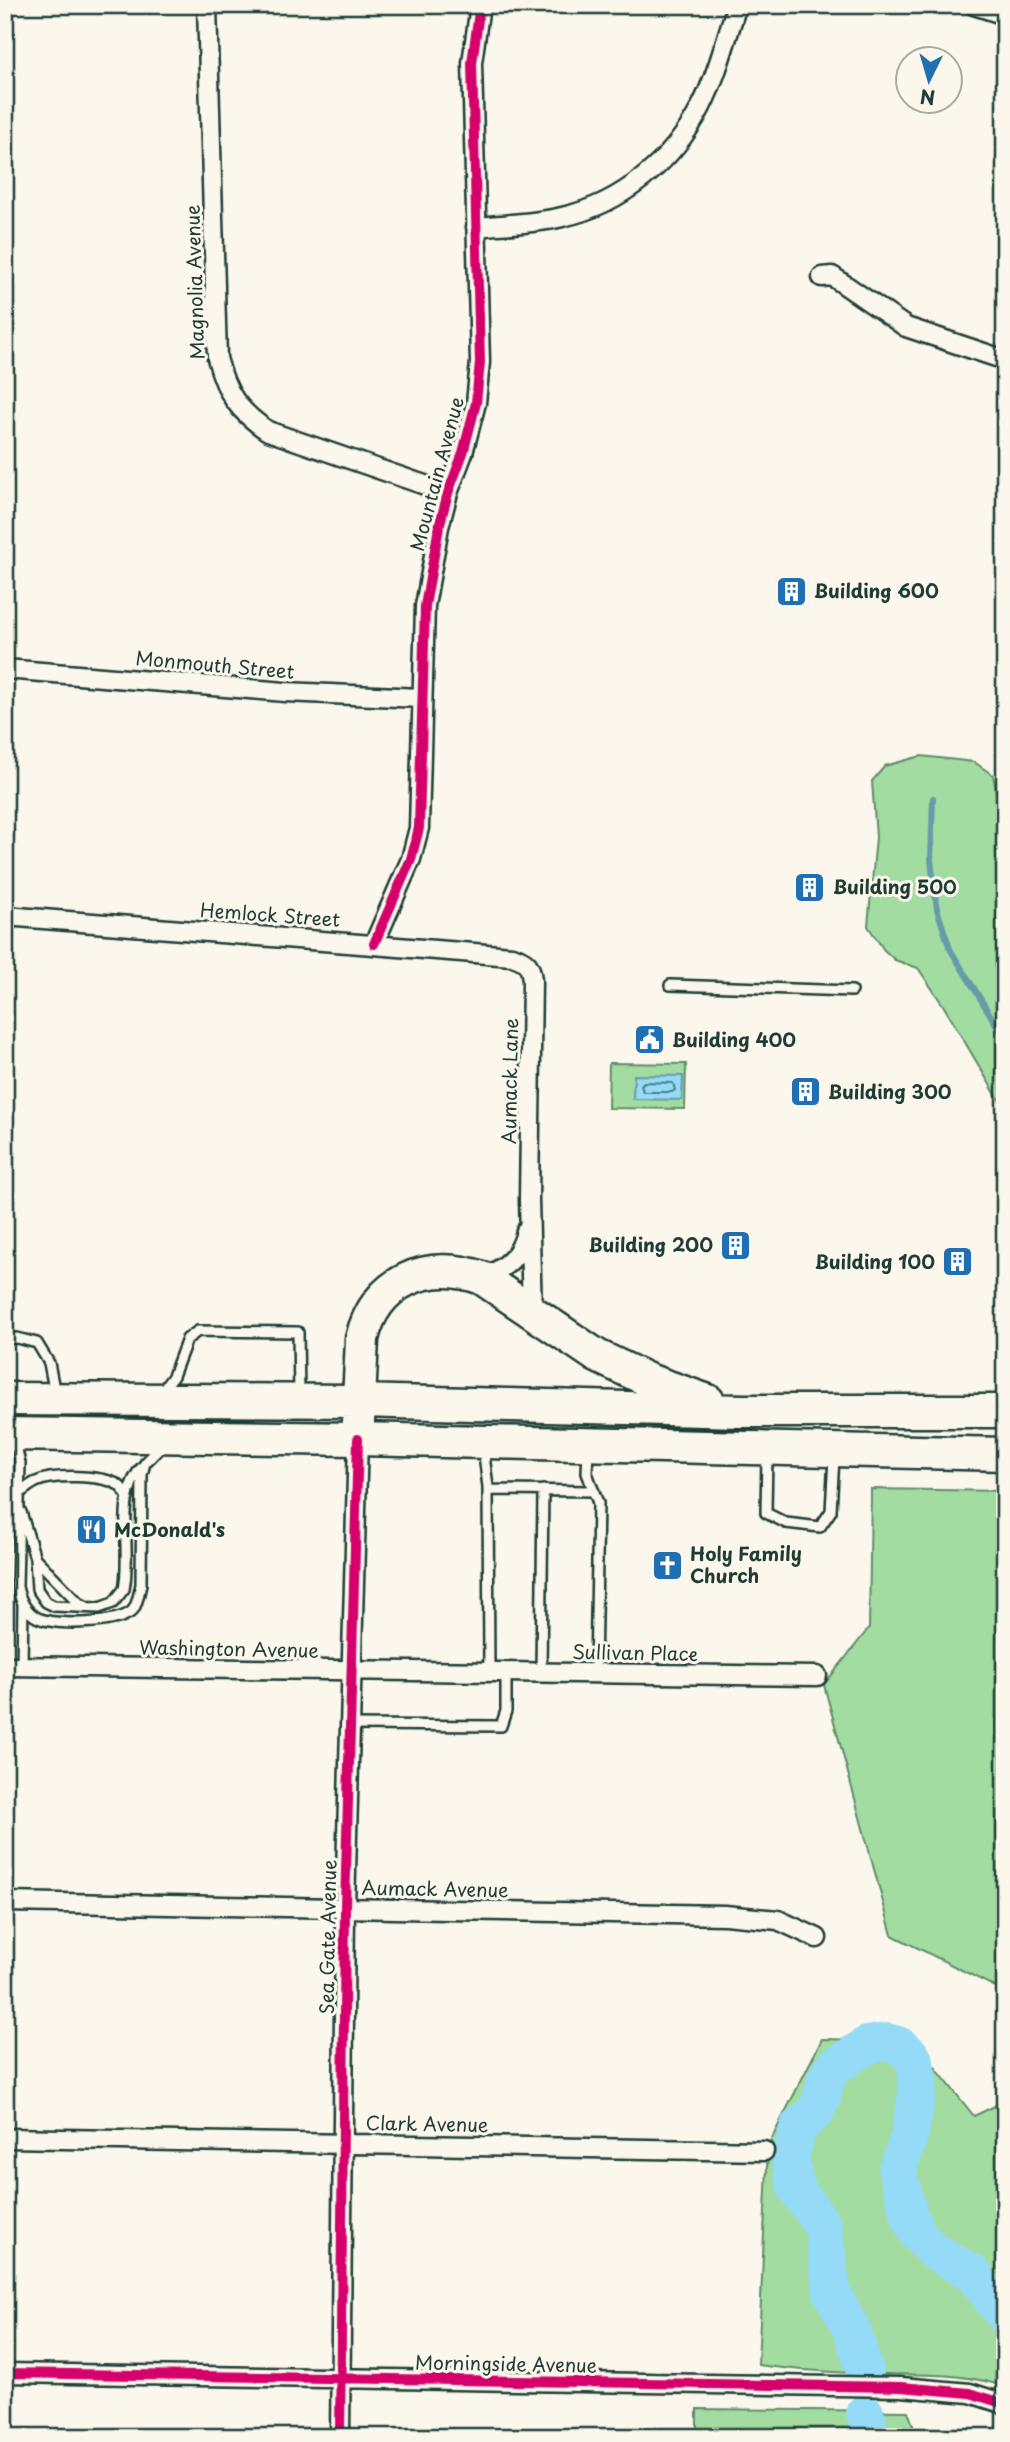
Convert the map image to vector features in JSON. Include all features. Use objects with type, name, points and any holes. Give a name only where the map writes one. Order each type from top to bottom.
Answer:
[{"type":"highway","points":[[358,1439],[362,1339],[369,1316],[383,1296],[402,1281],[435,1271],[467,1273],[482,1278],[620,1369],[742,1411]]},
{"type":"highway","points":[[5,1399],[358,1401],[742,1411],[1005,1411]]},
{"type":"highway","points":[[5,1436],[358,1439],[1005,1454]]},
{"type":"street","name":"Magnolia Avenue","points":[[207,5],[218,358],[223,381],[234,401],[252,421],[268,431],[448,493]]},
{"type":"street","name":"Mountain Avenue","points":[[374,944],[415,847],[419,828],[425,606],[434,551],[448,493],[463,453],[476,403],[480,362],[472,63],[480,5]]},
{"type":"street","points":[[476,227],[545,220],[586,210],[630,188],[654,169],[673,150],[702,105],[737,5]]},
{"type":"street","points":[[974,5],[1005,15]]},
{"type":"street","points":[[822,276],[832,276],[906,327],[1005,360]]},
{"type":"street","name":"Monmouth Street","points":[[5,669],[285,692],[421,698]]},
{"type":"street","name":"Hemlock Street","points":[[5,916],[512,956],[521,958],[528,964]]},
{"type":"street","name":"Aumack Lane","points":[[528,964],[532,981],[529,1199],[532,1313]]},
{"type":"street","name":"Aumack Lane","points":[[482,1278],[507,1266],[518,1251],[525,1234],[529,1199]]},
{"type":"street","name":"Sea Gate Avenue","points":[[340,2437],[345,1908],[358,1439]]},
{"type":"street","name":"Washington Avenue","points":[[14,1666],[452,1673]]},
{"type":"street","name":"Sullivan Place","points":[[452,1673],[817,1676]]},
{"type":"street","name":"Aumack Avenue","points":[[5,1902],[725,1915],[778,1920],[817,1938]]},
{"type":"street","name":"Clark Avenue","points":[[5,2138],[764,2151]]},
{"type":"street","name":"Morningside Avenue","points":[[5,2373],[887,2387],[970,2393],[1005,2404]]},
{"type":"lane","points":[[670,985],[852,991]]},
{"type":"lane","points":[[156,1400],[173,1376],[187,1339],[198,1331],[210,1331],[298,1332],[299,1401]]},
{"type":"lane","points":[[5,1339],[17,1338],[37,1343],[49,1363],[56,1399]]},
{"type":"lane","points":[[5,1436],[16,1446],[19,1454],[17,1587],[23,1604],[38,1618],[53,1621],[109,1621],[123,1618],[133,1610],[139,1598],[141,1584],[142,1475],[145,1463]]},
{"type":"lane","points":[[18,1499],[35,1558],[37,1589],[43,1600],[54,1606],[106,1607],[118,1599],[124,1589],[127,1496],[134,1475],[155,1451],[173,1437]]},
{"type":"lane","points":[[350,1725],[501,1726],[506,1711],[497,1673],[488,1490],[482,1442]]},
{"type":"lane","points":[[588,1445],[587,1473],[598,1503],[595,1674]]},
{"type":"lane","points":[[768,1449],[766,1513],[786,1523],[820,1527],[831,1511],[834,1450]]},
{"type":"lane","points":[[18,1499],[28,1486],[43,1479],[68,1477],[110,1481],[119,1486],[127,1496]]},
{"type":"lane","points":[[488,1490],[594,1491]]},
{"type":"lane","points":[[541,1674],[543,1490]]},
{"type":"lane","points":[[35,1558],[79,1603],[89,1608]]},
{"type":"lane","points":[[14,1666],[23,1604]]},
{"type":"green space","points":[[921,756],[974,762],[993,775],[1003,822],[1000,906],[1005,915],[1005,1110],[918,968],[895,960],[884,950],[868,926],[876,837],[872,781],[885,766]]},
{"type":"green space","points":[[609,1063],[686,1064],[685,1109],[608,1108]]},
{"type":"green space","points":[[871,1489],[1005,1491],[1005,1992],[892,1935],[824,1685],[869,1628]]},
{"type":"green space","points":[[822,2039],[914,2041],[974,2116],[1005,2101],[1005,2387],[976,2379],[947,2376],[839,2372],[758,2365],[768,2146]]},
{"type":"green space","points":[[697,2409],[908,2411],[917,2437],[697,2437]]},
{"type":"water","points":[[634,1075],[683,1076],[682,1100],[633,1099]]},
{"type":"waterway","points":[[933,798],[931,860],[937,909],[950,949],[1005,1039]]},
{"type":"waterway","points":[[865,2371],[852,2330],[832,2293],[823,2226],[796,2188],[790,2157],[799,2126],[815,2112],[821,2100],[827,2075],[867,2045],[887,2042],[898,2045],[910,2054],[915,2062],[918,2084],[915,2106],[909,2137],[897,2170],[910,2217],[918,2234],[933,2251],[972,2273],[1005,2316]]},
{"type":"waterway","points":[[865,2413],[872,2437]]},
{"type":"cycle path","points":[[374,944],[411,859],[419,828],[425,606],[439,527],[476,403],[480,362],[472,63],[480,5]]},
{"type":"cycle path","points":[[340,2437],[345,1908],[358,1439]]},
{"type":"cycle path","points":[[5,2373],[901,2387],[970,2393],[1005,2404]]},
{"type":"place","name":"Building 600","points":[[791,591]]},
{"type":"place","name":"Building 500","points":[[810,887]]},
{"type":"place","name":"Building 400","points":[[649,1040]]},
{"type":"place","name":"Building 300","points":[[805,1092]]},
{"type":"place","name":"Building 200","points":[[736,1245]]},
{"type":"place","name":"Building 100","points":[[958,1262]]},
{"type":"place","name":"McDonald's","points":[[91,1530]]},
{"type":"place","name":"Holy Family Church","points":[[667,1565]]}]
